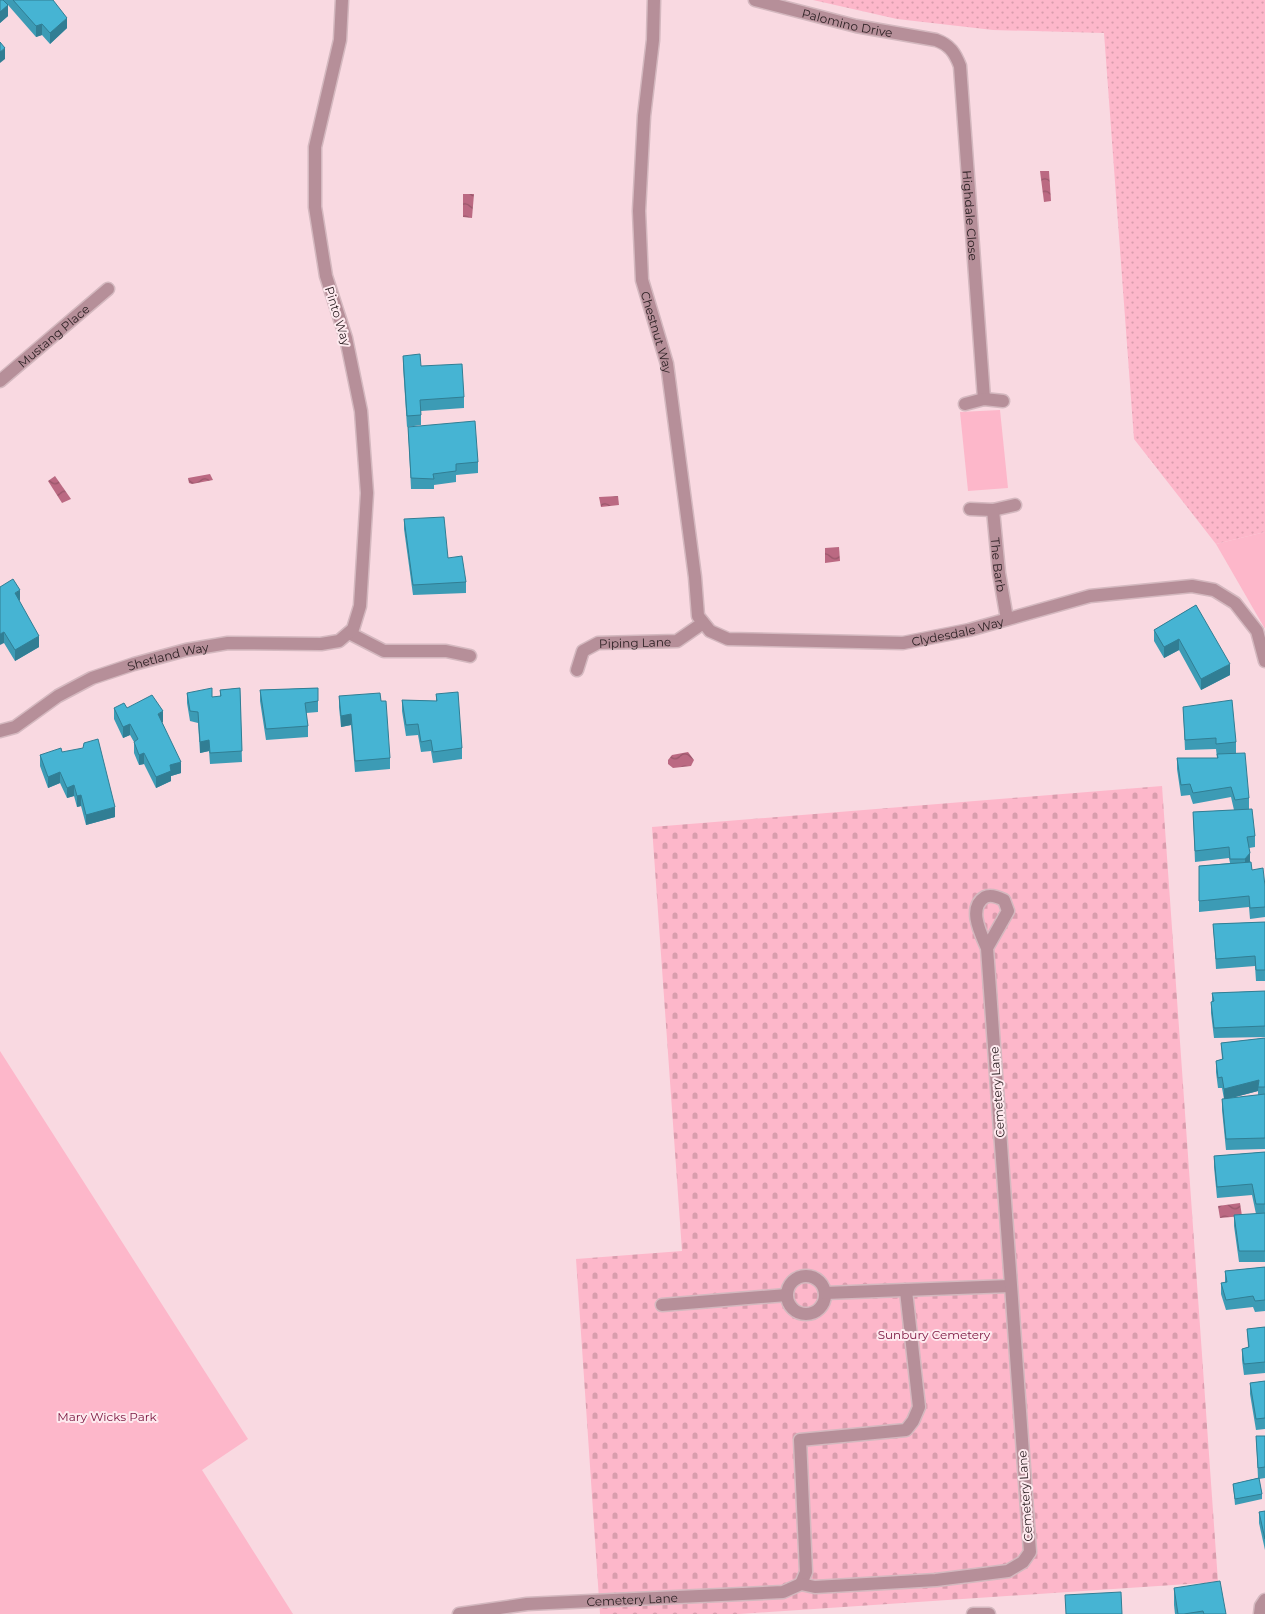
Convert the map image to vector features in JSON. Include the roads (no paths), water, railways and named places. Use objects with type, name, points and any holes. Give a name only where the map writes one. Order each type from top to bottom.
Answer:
[{"type":"street","name":"Pinto Way","points":[[342,0],[340,40],[315,147],[315,198],[326,276],[346,338],[362,420],[367,493],[363,562],[360,606],[354,629],[349,632]]},
{"type":"street","name":"Chestnut Way","points":[[653,40],[654,0]]},
{"type":"street","name":"Chestnut Way","points":[[661,0],[653,40],[644,116],[639,211],[642,280],[667,364],[695,577],[698,616],[704,623]]},
{"type":"street","name":"Palomino Drive","points":[[755,0],[856,26],[940,42]]},
{"type":"street","name":"Highdale Close","points":[[940,42],[947,44],[956,55],[960,66],[984,399]]},
{"type":"street","name":"Mustang Place","points":[[0,382],[108,289]]},
{"type":"street","points":[[964,404],[984,399],[1003,401]]},
{"type":"street","points":[[970,508],[993,510],[1015,505]]},
{"type":"street","name":"The Barb","points":[[993,510],[999,573],[1007,619]]},
{"type":"street","name":"Clydesdale Way","points":[[704,623],[710,631],[728,639],[903,642],[969,630],[1090,596],[1192,586],[1214,590],[1235,604],[1257,631],[1265,661]]},
{"type":"street","name":"Piping Lane","points":[[576,670],[583,651],[598,642],[677,641],[704,623]]},
{"type":"street","points":[[349,632],[384,651],[446,651],[470,656]]},
{"type":"street","name":"Shetland Way","points":[[0,731],[16,727],[58,696],[92,678],[134,664],[186,650],[228,643],[322,644],[339,641],[349,632]]},
{"type":"street","name":"Cemetery Lane","points":[[459,1614],[527,1604],[783,1592],[801,1584],[815,1587],[936,1580],[1008,1571],[1023,1562],[1030,1552],[987,948]]},
{"type":"street","points":[[808,1276],[820,1282],[825,1293],[822,1306],[817,1311],[804,1314],[792,1307],[787,1294],[788,1288],[796,1278],[808,1276]]},
{"type":"street","points":[[825,1293],[1010,1286]]},
{"type":"street","points":[[801,1584],[806,1572],[800,1440],[906,1430],[913,1421],[919,1407],[906,1291]]},
{"type":"street","points":[[662,1305],[787,1294]]},
{"type":"street","points":[[1260,1614],[1261,1606],[1265,1600]]},
{"type":"street","points":[[973,1614],[989,1614]]},
{"type":"water","points":[[1040,171],[1049,171],[1051,201],[1044,202]]},
{"type":"water","points":[[463,194],[474,194],[472,218],[463,217]]},
{"type":"water","points":[[210,474],[213,480],[189,483],[188,478]]},
{"type":"water","points":[[55,476],[71,499],[62,503],[48,481]]},
{"type":"water","points":[[618,496],[619,505],[601,507],[599,497]]},
{"type":"water","points":[[839,547],[840,561],[825,563],[825,548]]},
{"type":"water","points":[[688,752],[694,760],[691,766],[673,768],[668,764],[668,760],[672,755]]},
{"type":"water","points":[[1240,1203],[1242,1216],[1220,1218],[1218,1206]]},
{"type":"park label","name":"Sunbury Cemetery","points":[[934,1334]]},
{"type":"park label","name":"Mary Wicks Park","points":[[107,1416]]}]
